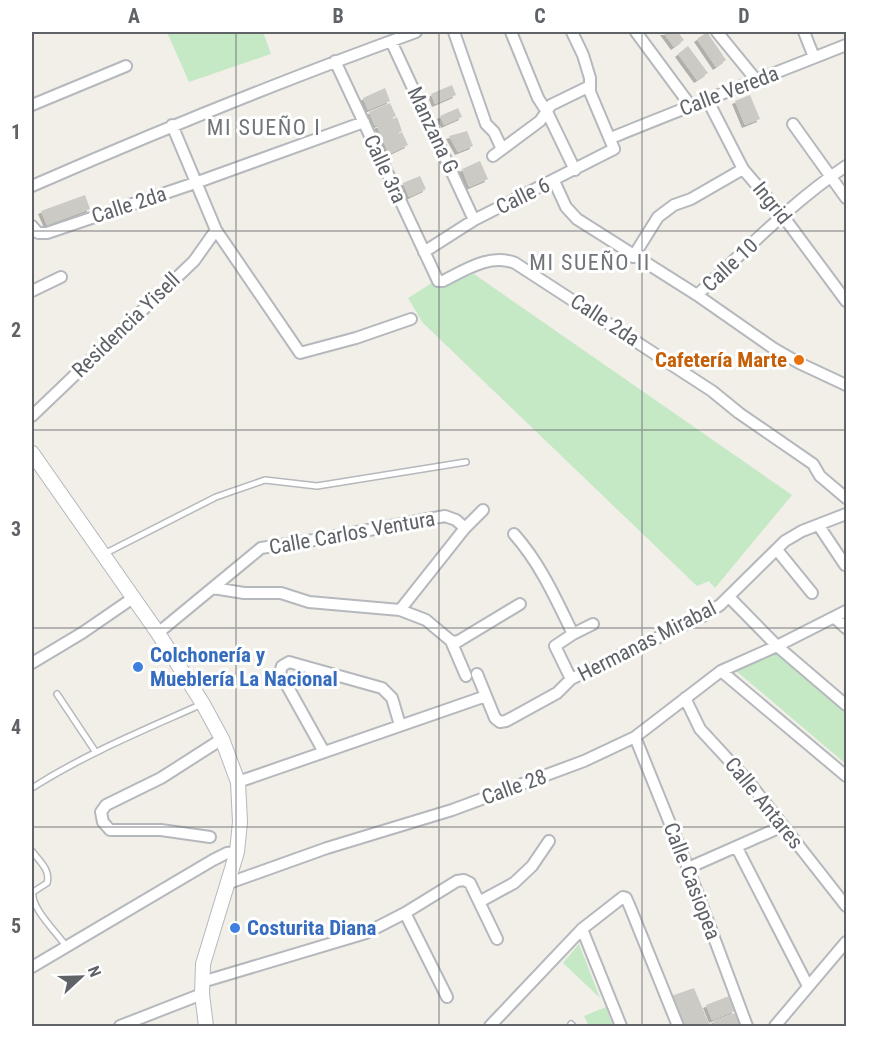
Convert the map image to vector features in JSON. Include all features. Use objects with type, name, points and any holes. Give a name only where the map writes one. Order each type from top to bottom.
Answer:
[{"type":"street","points":[[32,186],[172,125],[416,32]]},
{"type":"street","points":[[454,32],[486,124],[494,132],[497,153],[540,122],[551,105],[590,86]]},
{"type":"street","points":[[511,32],[538,98],[575,170]]},
{"type":"street","points":[[572,32],[583,55],[590,78],[590,92],[611,138]]},
{"type":"street","points":[[636,32],[690,105]]},
{"type":"street","points":[[717,32],[757,81]]},
{"type":"street","points":[[804,32],[814,57]]},
{"type":"street","name":"Manzana G","points":[[391,41],[474,220]]},
{"type":"street","name":"Calle Vereda","points":[[611,138],[846,45]]},
{"type":"street","name":"Calle 3ra","points":[[335,61],[435,277]]},
{"type":"street","points":[[32,105],[126,66]]},
{"type":"street","name":"Ingrid","points":[[707,99],[743,169],[783,216],[846,301]]},
{"type":"street","name":"Calle 2da","points":[[32,226],[38,233],[44,234],[364,122]]},
{"type":"street","points":[[793,124],[846,198]]},
{"type":"street","points":[[172,125],[198,182],[216,230],[300,353],[356,338],[411,319]]},
{"type":"street","name":"Calle 6","points":[[424,252],[474,220],[555,181],[614,149],[611,138]]},
{"type":"street","name":"Calle 10","points":[[697,295],[783,216],[846,166]]},
{"type":"street","points":[[633,256],[658,217],[674,205],[691,199],[743,169]]},
{"type":"street","points":[[555,181],[566,207],[577,219],[697,295],[772,348],[846,385]]},
{"type":"street","name":"Residencia Yisell","points":[[32,416],[194,261],[216,230]]},
{"type":"street","name":"Calle 2da","points":[[435,277],[442,281],[487,261],[502,260],[515,263],[712,391],[739,413],[813,464],[820,476],[846,498]]},
{"type":"street","points":[[32,291],[62,277]]},
{"type":"street","points":[[32,453],[158,633],[203,704],[222,739],[238,782],[240,822],[237,852],[202,964],[206,1026]]},
{"type":"street","points":[[400,609],[465,528],[483,510]]},
{"type":"street","name":"Hermanas Mirabal","points":[[486,696],[495,718],[500,722],[506,721],[557,693],[571,679],[703,616],[729,597],[785,542],[802,531],[846,514]]},
{"type":"street","name":"Calle Carlos Ventura","points":[[158,633],[261,548],[445,516],[456,520],[465,528]]},
{"type":"street","points":[[819,526],[845,565]]},
{"type":"street","points":[[514,534],[528,550],[573,634]]},
{"type":"street","points":[[777,550],[813,593]]},
{"type":"street","points":[[213,588],[244,593],[281,593],[309,602],[400,609],[426,621],[451,641],[486,696],[238,782]]},
{"type":"street","points":[[729,597],[777,646],[846,705]]},
{"type":"street","points":[[32,663],[82,633],[133,598]]},
{"type":"street","points":[[451,641],[457,642],[520,604]]},
{"type":"street","name":"Calle 28","points":[[229,883],[327,848],[452,810],[584,761],[635,737],[721,671],[846,611]]},
{"type":"street","points":[[834,617],[846,628]]},
{"type":"street","points":[[571,679],[555,646],[593,624]]},
{"type":"street","points":[[324,752],[280,673],[282,666],[289,662],[382,688],[392,698],[400,726]]},
{"type":"street","points":[[721,671],[846,776]]},
{"type":"street","name":"Calle Antares","points":[[685,698],[700,729],[748,781],[846,906]]},
{"type":"street","name":"Calle Casiopea","points":[[635,737],[688,868],[747,1026]]},
{"type":"street","points":[[210,837],[161,830],[110,830],[103,822],[100,812],[106,806],[161,778],[222,739]]},
{"type":"street","points":[[688,868],[783,826]]},
{"type":"street","points":[[479,902],[514,883],[532,866],[549,841]]},
{"type":"street","points":[[736,848],[808,986]]},
{"type":"street","points":[[32,967],[213,860],[227,853],[237,852]]},
{"type":"street","points":[[120,1026],[202,988],[366,933],[405,913],[457,881],[464,880],[470,883],[497,939]]},
{"type":"street","points":[[495,1024],[582,929],[623,897],[626,898],[630,907],[678,1026]]},
{"type":"street","points":[[405,913],[447,997]]},
{"type":"street","points":[[582,929],[621,1026]]},
{"type":"street","points":[[775,1026],[846,942]]},
{"type":"lane","points":[[103,554],[216,497],[265,480],[317,486],[466,462]]},
{"type":"lane","points":[[57,694],[95,751]]},
{"type":"lane","points":[[32,788],[95,751],[203,704]]},
{"type":"lane","points":[[32,851],[49,877],[47,883],[33,892],[32,898],[36,907],[66,946]]},
{"type":"green space","points":[[167,32],[263,32],[271,54],[189,82]]},
{"type":"green space","points":[[474,274],[792,495],[715,588],[709,581],[697,586],[423,323],[408,298],[432,283],[441,287]]},
{"type":"green space","points":[[776,652],[846,713],[846,764],[735,670]]},
{"type":"green space","points":[[579,944],[600,998],[563,963]]},
{"type":"green space","points":[[606,1007],[613,1026],[589,1026],[584,1016]]},
{"type":"building","points":[[663,32],[678,32],[684,40],[674,47]]},
{"type":"building","points":[[707,32],[726,60],[716,67],[697,39]]},
{"type":"building","points":[[688,46],[708,73],[697,80],[678,54]]},
{"type":"building","points":[[452,85],[456,95],[435,104],[431,94]]},
{"type":"building","points":[[385,88],[390,101],[368,110],[363,98]]},
{"type":"building","points":[[750,95],[760,119],[745,125],[735,101]]},
{"type":"building","points":[[390,103],[396,116],[375,126],[369,112]]},
{"type":"building","points":[[458,108],[462,117],[444,125],[440,116]]},
{"type":"building","points":[[397,117],[402,131],[383,140],[377,126]]},
{"type":"building","points":[[467,131],[473,146],[458,152],[449,136]]},
{"type":"building","points":[[402,132],[408,145],[389,154],[383,141]]},
{"type":"building","points":[[480,161],[488,179],[469,187],[462,169]]},
{"type":"building","points":[[420,176],[426,189],[409,197],[403,183]]},
{"type":"building","points":[[85,195],[90,209],[47,225],[41,211]]},
{"type":"building","points":[[694,988],[710,1026],[683,1026],[671,996]]},
{"type":"building","points":[[729,996],[735,1011],[712,1020],[706,1005]]},
{"type":"building","points":[[735,1013],[741,1026],[715,1026],[713,1021]]},
{"type":"place","name":"Cafetería Marte","points":[[799,360]]},
{"type":"place","name":"Colchonería y Mueblería La Nacional","points":[[138,667]]},
{"type":"place","name":"Costurita Diana","points":[[235,928]]},
{"type":"district","name":"MI SUEÑO I","points":[[264,127]]},
{"type":"district","name":"MI SUEÑO II","points":[[590,262]]}]
